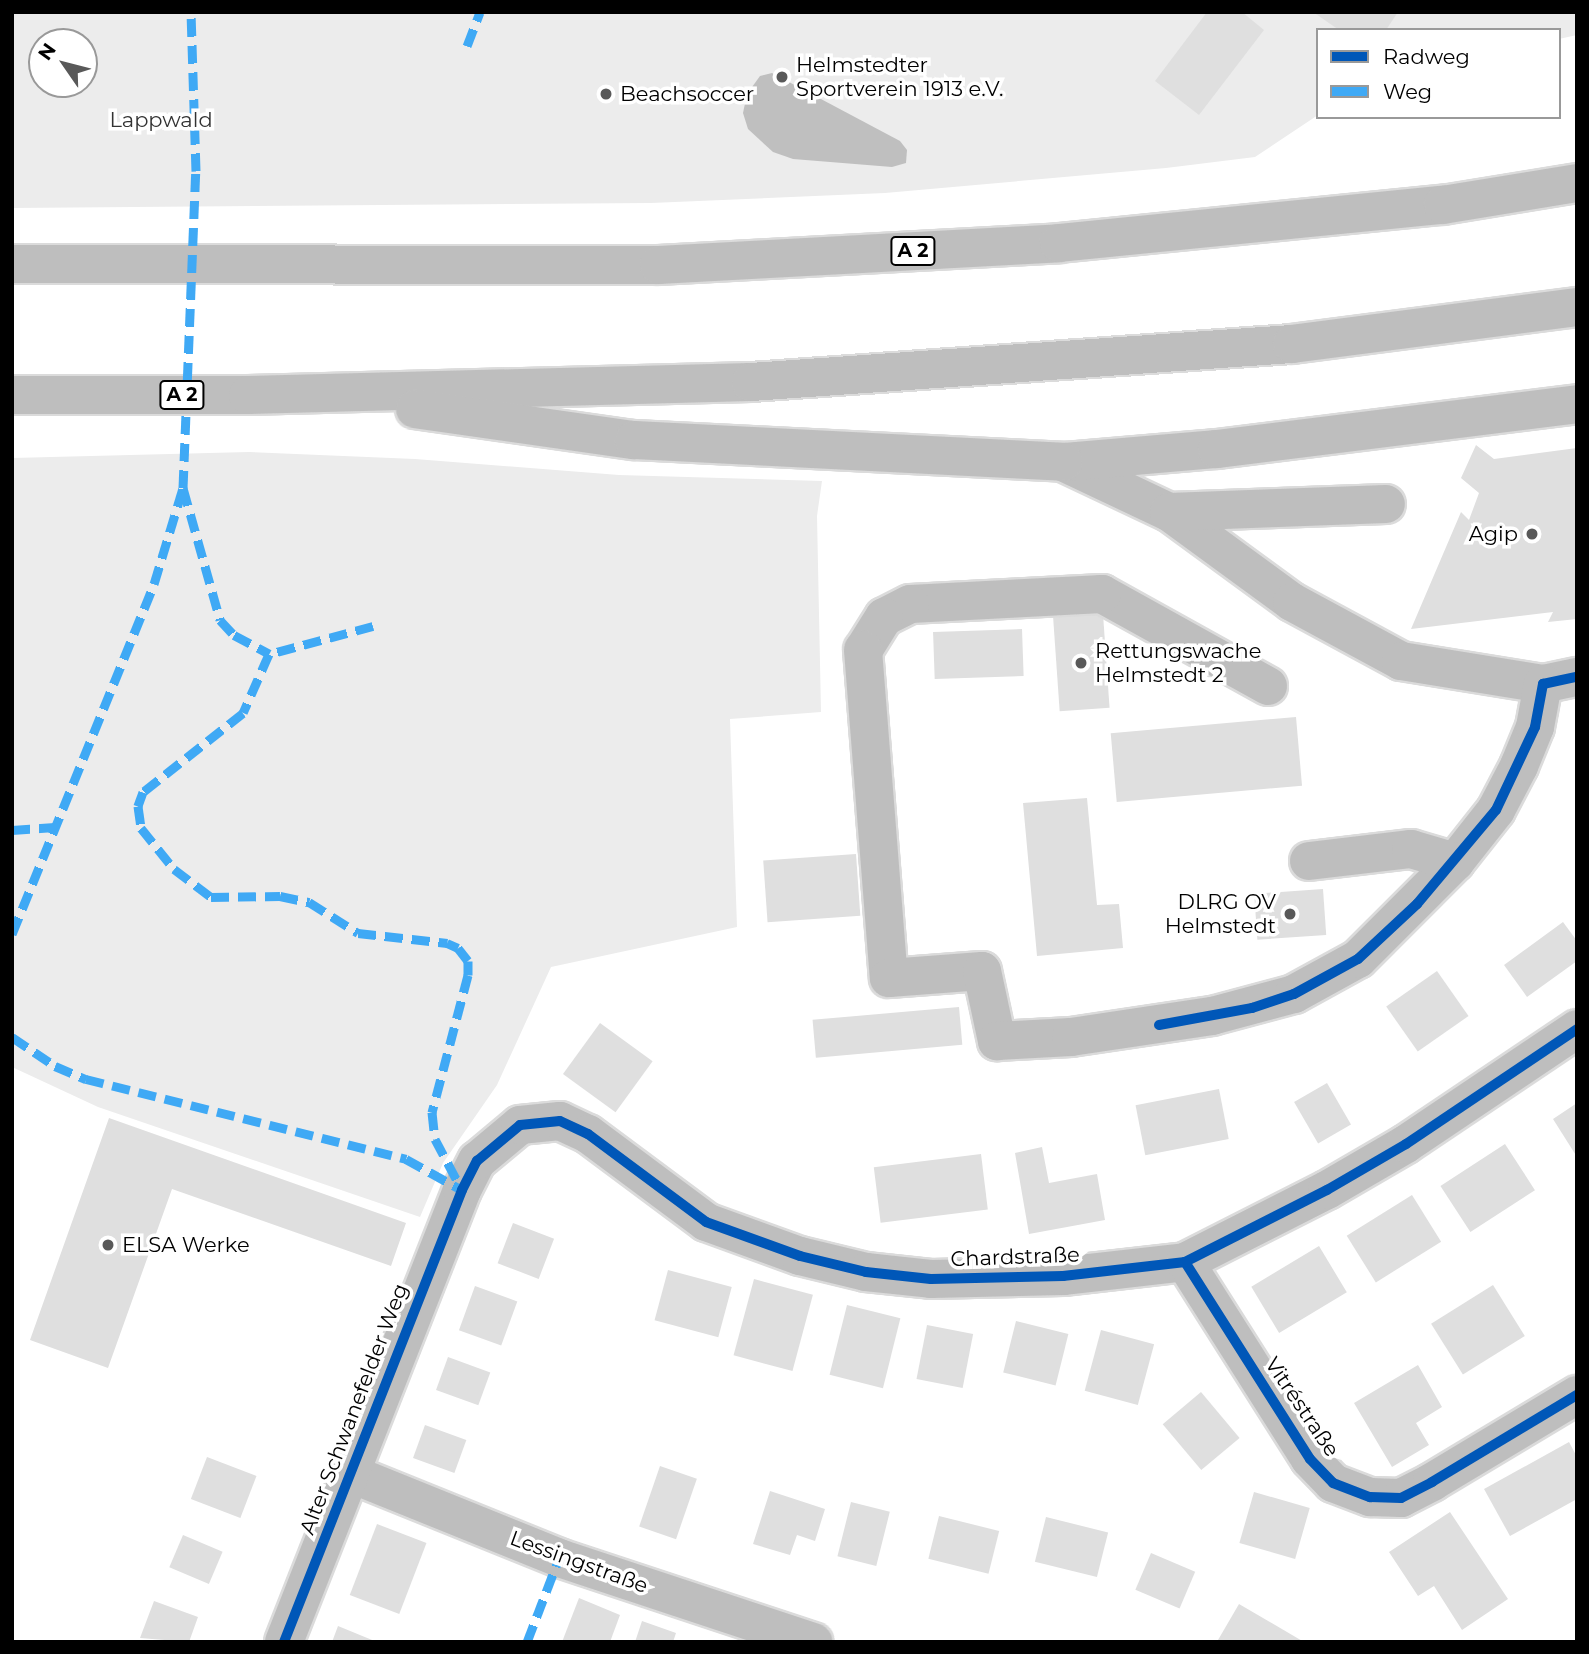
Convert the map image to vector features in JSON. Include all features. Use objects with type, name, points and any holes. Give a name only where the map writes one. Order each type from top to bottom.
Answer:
[{"type":"main road","name":"A 2","points":[[12,264],[247,267],[659,265],[1045,244],[1443,205],[1577,183]]},
{"type":"main road","name":"A 2","points":[[12,395],[248,395],[751,382],[1292,344],[1577,307]]},
{"type":"main road","points":[[302,393],[634,440],[1063,462],[1217,449],[1577,404]]},
{"type":"main road","points":[[1063,462],[1169,512],[1292,602],[1401,661],[1560,681],[1496,810],[1455,862],[1358,959],[1294,995],[1252,1008],[1159,1025],[997,1041],[982,971],[889,978],[863,650],[884,617],[910,604],[1102,594],[1268,686]]},
{"type":"main road","points":[[1169,512],[1386,504]]},
{"type":"main road","points":[[1310,861],[1411,849],[1455,862]]},
{"type":"main road","name":"Chardstraße","points":[[462,1190],[477,1161],[497,1141],[520,1125],[560,1122],[588,1134],[706,1222],[746,1240],[866,1272],[931,1279],[1063,1276],[1185,1262],[1327,1191],[1406,1144],[1577,1029]]},
{"type":"main road","name":"Alter Schwanefelder Weg","points":[[284,1642],[462,1190]]},
{"type":"main road","name":"Vitréstraße","points":[[1185,1262],[1310,1459],[1333,1483],[1370,1497],[1401,1498],[1577,1395]]},
{"type":"main road","name":"Lessingstraße","points":[[349,1473],[559,1558],[813,1642]]},
{"type":"green space","name":"Helmstedter Sportverein 1913 e.V.","points":[[12,12],[1577,12],[1577,35],[1561,39],[1561,28],[1316,28],[1316,116],[1255,157],[1166,168],[885,193],[651,203],[12,208]]},
{"type":"green space","points":[[249,452],[415,459],[619,475],[822,481],[817,516],[821,712],[730,719],[737,927],[551,967],[497,1085],[443,1163],[420,1217],[98,1107],[12,1067],[12,458]]},
{"type":"shaded area","points":[[772,73],[900,141],[907,150],[906,163],[892,167],[793,159],[773,152],[748,129],[743,113],[747,94],[760,76]]},
{"type":"building","points":[[1207,12],[1242,12],[1264,30],[1199,115],[1155,81]]},
{"type":"building","points":[[1313,12],[1398,12],[1387,28],[1336,28]]},
{"type":"building","points":[[1476,445],[1494,459],[1577,448],[1577,619],[1548,622],[1553,612],[1411,629],[1461,512],[1469,520],[1479,493],[1461,478]]},
{"type":"building","name":"Rettungswache Helmstedt 2","points":[[1103,614],[1110,708],[1060,711],[1053,617]]},
{"type":"building","points":[[1022,629],[1024,676],[935,679],[933,632]]},
{"type":"building","points":[[1296,717],[1302,786],[1117,802],[1111,733]]},
{"type":"building","points":[[1087,798],[1097,905],[1119,904],[1123,948],[1037,956],[1023,803]]},
{"type":"building","points":[[856,854],[860,916],[768,922],[763,860]]},
{"type":"building","name":"DLRG OV Helmstedt","points":[[1323,889],[1326,935],[1257,940],[1254,894]]},
{"type":"building","points":[[1563,922],[1577,941],[1577,961],[1527,997],[1504,965]]},
{"type":"building","points":[[1437,971],[1469,1016],[1418,1052],[1386,1007]]},
{"type":"building","points":[[959,1007],[962,1045],[816,1058],[813,1020]]},
{"type":"building","points":[[600,1023],[653,1061],[616,1112],[563,1074]]},
{"type":"building","points":[[1327,1083],[1351,1125],[1318,1144],[1294,1102]]},
{"type":"building","points":[[1219,1089],[1229,1139],[1145,1155],[1136,1105]]},
{"type":"building","points":[[1577,1103],[1577,1157],[1553,1119]]},
{"type":"building","name":"ELSA Werke","points":[[109,1118],[406,1223],[391,1266],[172,1189],[108,1368],[30,1340]]},
{"type":"building","points":[[1505,1144],[1535,1190],[1470,1232],[1440,1186]]},
{"type":"building","points":[[1042,1147],[1049,1183],[1097,1174],[1105,1220],[1029,1234],[1015,1153]]},
{"type":"building","points":[[981,1154],[988,1210],[881,1223],[874,1167]]},
{"type":"building","points":[[1412,1195],[1441,1242],[1376,1282],[1347,1236]]},
{"type":"building","points":[[513,1223],[554,1239],[539,1279],[498,1263]]},
{"type":"building","points":[[1319,1246],[1347,1292],[1279,1333],[1251,1287]]},
{"type":"building","points":[[668,1270],[732,1287],[718,1337],[655,1320]]},
{"type":"building","points":[[754,1279],[813,1295],[792,1371],[734,1355]]},
{"type":"building","points":[[1493,1285],[1525,1336],[1463,1375],[1431,1324]]},
{"type":"building","points":[[475,1286],[517,1301],[501,1346],[459,1330]]},
{"type":"building","points":[[847,1305],[900,1318],[883,1388],[830,1375]]},
{"type":"building","points":[[1016,1321],[1068,1334],[1056,1385],[1003,1372]]},
{"type":"building","points":[[927,1325],[973,1334],[963,1388],[917,1379]]},
{"type":"building","points":[[1101,1330],[1154,1344],[1138,1405],[1085,1391]]},
{"type":"building","points":[[448,1357],[490,1372],[478,1405],[436,1390]]},
{"type":"building","points":[[1418,1365],[1442,1407],[1416,1423],[1429,1445],[1392,1467],[1354,1403]]},
{"type":"building","points":[[1201,1392],[1240,1438],[1201,1470],[1163,1424]]},
{"type":"building","points":[[425,1425],[466,1440],[454,1473],[413,1458]]},
{"type":"building","points":[[1569,1442],[1577,1457],[1577,1499],[1510,1536],[1484,1489]]},
{"type":"building","points":[[207,1457],[256,1476],[240,1518],[191,1499]]},
{"type":"building","points":[[660,1466],[697,1479],[676,1539],[639,1527]]},
{"type":"building","points":[[770,1491],[825,1509],[815,1541],[797,1535],[790,1555],[753,1544]]},
{"type":"building","points":[[1254,1492],[1310,1508],[1295,1559],[1239,1543]]},
{"type":"building","points":[[851,1502],[890,1512],[876,1566],[837,1556]]},
{"type":"building","points":[[1450,1512],[1508,1599],[1462,1630],[1434,1586],[1418,1596],[1389,1552]]},
{"type":"building","points":[[939,1516],[999,1531],[989,1574],[928,1559]]},
{"type":"building","points":[[1046,1517],[1108,1532],[1097,1577],[1035,1562]]},
{"type":"building","points":[[377,1524],[426,1543],[399,1614],[350,1595]]},
{"type":"building","points":[[183,1535],[223,1552],[209,1584],[169,1567]]},
{"type":"building","points":[[1151,1553],[1195,1572],[1180,1609],[1135,1590]]},
{"type":"building","points":[[579,1598],[620,1615],[610,1642],[562,1642]]},
{"type":"building","points":[[154,1601],[198,1617],[189,1642],[140,1638]]},
{"type":"building","points":[[1239,1604],[1304,1642],[1218,1640]]},
{"type":"building","points":[[642,1621],[676,1633],[673,1642],[635,1642]]},
{"type":"building","points":[[338,1626],[377,1642],[332,1642]]},
{"type":"marked path","points":[[12,934],[154,584],[183,488],[196,171],[191,12]]},
{"type":"marked path","points":[[467,46],[480,12]]},
{"type":"marked path","points":[[183,488],[220,620],[234,635],[269,654]]},
{"type":"marked path","points":[[373,626],[269,654],[243,713],[143,792],[138,806],[141,828],[174,869],[211,897],[280,896],[309,902],[358,933],[447,943],[458,948],[468,961],[468,975],[432,1112],[435,1139],[462,1190]]},
{"type":"marked path","points":[[12,830],[55,827]]},
{"type":"marked path","points":[[12,1037],[55,1066],[86,1079],[406,1159],[462,1190]]},
{"type":"marked path","points":[[527,1642],[559,1558]]},
{"type":"cycle path","points":[[1159,1025],[1252,1008],[1294,994],[1358,959],[1417,904],[1496,810],[1535,727],[1543,684],[1577,677]]},
{"type":"cycle path","points":[[284,1642],[462,1190],[477,1161],[520,1125],[560,1121],[588,1134],[706,1222],[800,1256],[866,1272],[931,1279],[1063,1276],[1185,1262],[1327,1190],[1406,1144],[1577,1029]]},
{"type":"cycle path","points":[[1185,1262],[1310,1459],[1333,1483],[1370,1497],[1401,1498],[1577,1395]]},
{"type":"place","name":"Helmstedter Sportverein 1913 e.V.","points":[[782,77]]},
{"type":"place","name":"Beachsoccer","points":[[606,94]]},
{"type":"place","name":"Agip","points":[[1532,534]]},
{"type":"place","name":"Rettungswache Helmstedt 2","points":[[1081,663]]},
{"type":"place","name":"DLRG OV Helmstedt","points":[[1290,914]]},
{"type":"place","name":"ELSA Werke","points":[[108,1245]]},
{"type":"park label","name":"Lappwald","points":[[161,120]]}]
